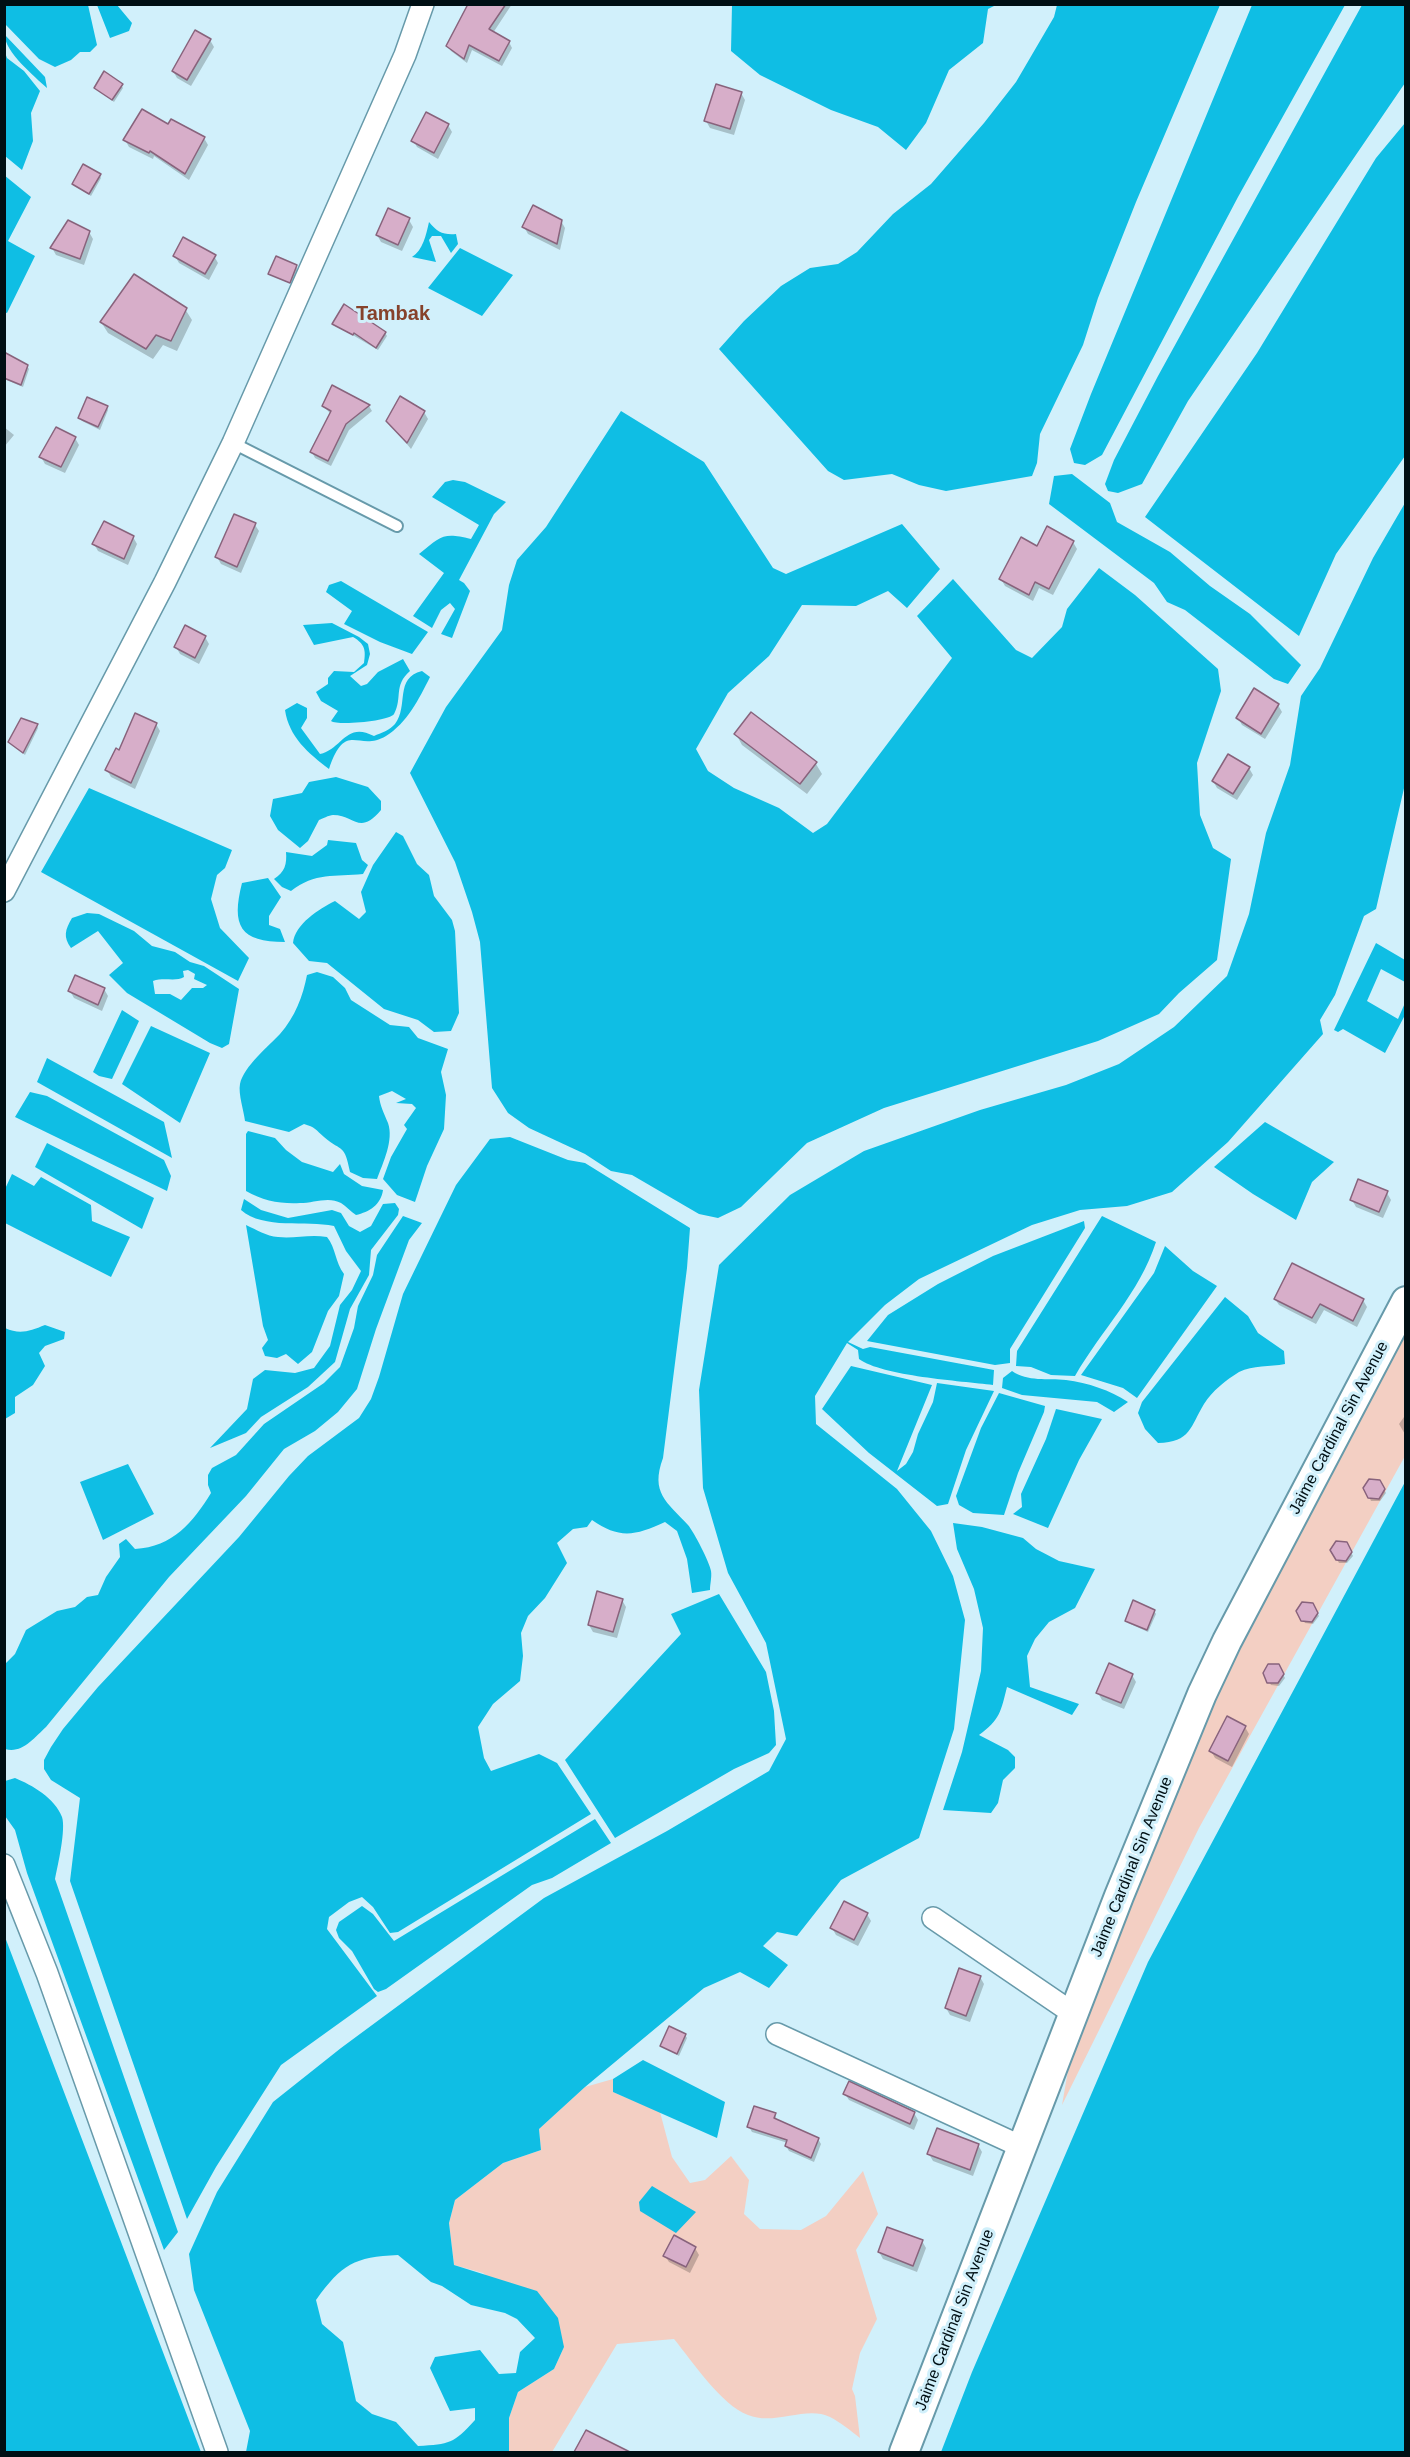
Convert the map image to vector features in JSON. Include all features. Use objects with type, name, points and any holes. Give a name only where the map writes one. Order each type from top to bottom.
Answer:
[{"type":"main road","name":"Jaime Cardinal Sin Avenue","points":[[904,2452],[1119,1896],[1202,1694],[1227,1641],[1406,1301]]},
{"type":"street","points":[[4,891],[159,592],[232,443],[405,55],[423,4]]},
{"type":"street","points":[[4,1865],[47,1973],[217,2452]]},
{"type":"street","points":[[933,1918],[1074,2014]]},
{"type":"street","points":[[777,2034],[1022,2147]]},
{"type":"lane","points":[[232,443],[397,526]]},
{"type":"shaded area","points":[[1405,1326],[1405,1456],[1199,1828],[1062,2105],[1069,2065],[1135,1882],[1226,1665]]},
{"type":"shaded area","points":[[613,2079],[613,2092],[660,2112],[672,2157],[690,2183],[705,2180],[731,2156],[749,2180],[744,2214],[760,2229],[801,2230],[826,2216],[863,2171],[878,2214],[856,2250],[877,2319],[860,2353],[852,2389],[855,2396],[860,2438],[838,2421],[821,2414],[758,2418],[738,2410],[717,2392],[674,2339],[617,2344],[552,2452],[509,2452],[509,2418],[518,2392],[554,2369],[564,2347],[483,2273],[454,2265],[449,2223],[455,2200],[503,2163],[541,2150],[539,2129],[585,2087]]},
{"type":"water","points":[[732,4],[996,5],[988,9],[983,43],[949,70],[926,123],[906,150],[878,127],[831,110],[760,75],[731,51]]},
{"type":"water","points":[[4,5],[88,5],[97,45],[90,52],[80,52],[71,60],[55,67],[39,59],[5,24]]},
{"type":"water","points":[[97,5],[117,5],[132,23],[129,31],[110,38]]},
{"type":"water","points":[[1057,5],[1220,5],[1136,202],[1098,298],[1083,345],[1040,434],[1037,463],[1032,476],[946,491],[919,485],[892,474],[844,480],[828,471],[719,349],[744,321],[781,286],[810,268],[838,264],[857,252],[893,214],[931,184],[1016,82],[1054,17]]},
{"type":"water","points":[[1252,5],[1345,5],[1238,197],[1102,455],[1085,465],[1074,463],[1070,449],[1091,394]]},
{"type":"water","points":[[1362,5],[1405,5],[1405,83],[1188,401],[1142,484],[1118,493],[1108,491],[1105,484],[1114,460]]},
{"type":"water","points":[[5,35],[45,77],[47,88],[15,56],[9,48]]},
{"type":"water","points":[[4,50],[7,58],[24,71],[40,91],[31,113],[33,141],[22,170],[5,156]]},
{"type":"water","points":[[1405,123],[1405,456],[1336,554],[1299,636],[1145,517],[1257,353],[1376,158]]},
{"type":"water","points":[[4,175],[31,197],[8,241],[35,256],[7,313],[4,312]]},
{"type":"water","points":[[429,222],[441,232],[456,234],[458,244],[451,253],[441,236],[432,236],[429,240],[436,262],[412,257],[421,246]]},
{"type":"water","points":[[460,248],[513,275],[482,316],[428,288]]},
{"type":"water","points":[[621,411],[704,462],[773,568],[786,574],[902,524],[940,569],[907,608],[888,591],[856,606],[802,605],[769,656],[728,693],[696,749],[708,771],[734,788],[779,808],[813,833],[827,824],[952,658],[917,616],[953,579],[1016,650],[1032,658],[1062,627],[1067,609],[1099,568],[1135,595],[1218,669],[1221,691],[1197,763],[1200,815],[1213,848],[1231,859],[1217,960],[1159,1014],[1098,1041],[884,1108],[807,1143],[741,1207],[718,1218],[699,1214],[632,1175],[611,1171],[585,1154],[529,1128],[508,1113],[492,1088],[480,942],[472,912],[455,862],[410,773],[446,707],[502,630],[509,585],[517,560],[546,527]]},
{"type":"water","points":[[1072,474],[1110,503],[1117,522],[1170,552],[1210,586],[1250,614],[1301,665],[1288,684],[1274,679],[1185,610],[1167,602],[1154,583],[1049,504],[1054,476]]},
{"type":"water","points":[[453,480],[465,482],[506,502],[494,514],[459,580],[470,591],[452,638],[441,634],[455,609],[450,603],[441,610],[432,628],[413,616],[444,573],[419,554],[443,537],[471,539],[479,525],[432,497],[445,482]]},
{"type":"water","points":[[1405,503],[1405,784],[1376,909],[1364,916],[1335,995],[1320,1020],[1323,1034],[1228,1142],[1172,1192],[1127,1206],[1080,1210],[1032,1225],[919,1279],[885,1305],[848,1342],[863,1349],[870,1347],[994,1370],[993,1385],[885,1370],[859,1359],[858,1350],[847,1343],[815,1396],[816,1424],[897,1489],[931,1531],[953,1576],[965,1620],[954,1729],[919,1838],[841,1880],[797,1936],[777,1932],[763,1946],[788,1965],[769,1988],[740,1972],[704,1988],[585,2087],[539,2129],[541,2150],[503,2163],[455,2200],[449,2223],[454,2265],[537,2291],[558,2318],[564,2347],[554,2369],[518,2392],[509,2418],[509,2452],[246,2452],[250,2431],[194,2290],[189,2254],[217,2192],[273,2102],[341,2048],[544,1898],[667,1831],[769,1771],[786,1739],[766,1643],[728,1573],[703,1488],[699,1390],[719,1265],[790,1195],[864,1151],[980,1110],[1066,1085],[1119,1064],[1174,1027],[1227,976],[1249,914],[1266,833],[1290,765],[1301,696],[1320,668],[1373,558]],"holes":[[[398,2255],[431,2282],[442,2286],[471,2305],[505,2313],[517,2319],[535,2338],[520,2352],[516,2373],[499,2374],[480,2350],[435,2357],[430,2368],[450,2411],[475,2408],[475,2420],[450,2441],[418,2446],[396,2422],[372,2414],[356,2401],[343,2342],[322,2324],[316,2300],[342,2270],[370,2258]]]},
{"type":"water","points":[[341,581],[428,632],[412,654],[380,642],[344,624],[352,611],[326,592],[329,585]]},
{"type":"water","points":[[332,623],[368,644],[370,654],[367,665],[350,676],[361,686],[367,684],[378,672],[403,659],[410,671],[402,682],[397,708],[390,717],[353,723],[331,721],[338,711],[321,701],[316,692],[328,684],[328,678],[334,671],[354,672],[364,663],[365,654],[360,642],[353,637],[314,645],[303,625]]},
{"type":"water","points":[[422,671],[430,677],[417,702],[400,724],[386,736],[376,740],[347,741],[335,754],[329,769],[301,744],[287,720],[285,710],[297,703],[307,708],[307,718],[301,728],[320,754],[334,747],[350,734],[365,732],[374,736],[395,724],[399,717],[408,680]]},
{"type":"water","points":[[336,777],[368,787],[381,801],[381,810],[374,818],[362,823],[333,815],[319,820],[308,841],[300,848],[278,830],[270,816],[273,799],[302,793],[309,782]]},
{"type":"water","points":[[89,788],[232,850],[225,868],[217,875],[211,899],[220,928],[249,958],[238,981],[41,872]]},
{"type":"water","points":[[396,832],[403,836],[417,864],[429,875],[434,896],[452,920],[455,931],[459,1013],[451,1031],[434,1032],[418,1020],[384,1009],[327,963],[309,961],[293,943],[303,923],[335,901],[359,919],[366,912],[361,892],[373,865]]},
{"type":"water","points":[[328,840],[356,843],[362,860],[368,865],[363,874],[317,878],[291,891],[282,887],[274,879],[281,874],[286,852],[312,856],[327,845]]},
{"type":"water","points":[[268,878],[281,897],[269,916],[269,925],[280,929],[285,942],[258,939],[249,935],[242,929],[239,921],[238,910],[242,883]]},
{"type":"water","points":[[87,913],[99,914],[134,931],[152,946],[175,952],[190,962],[204,966],[239,989],[229,1044],[222,1048],[210,1043],[127,993],[109,975],[123,963],[98,931],[71,948],[66,933],[72,918]],"holes":[[[188,970],[195,974],[194,979],[207,985],[203,988],[192,988],[181,1000],[170,994],[155,994],[153,981],[181,978],[184,977],[183,971]]]},
{"type":"water","points":[[1376,943],[1405,960],[1405,982],[1381,969],[1367,1001],[1398,1019],[1405,1003],[1405,1015],[1385,1053],[1343,1029],[1338,1032],[1334,1030]]},
{"type":"water","points":[[317,972],[333,977],[345,988],[351,1000],[390,1025],[409,1027],[418,1038],[448,1049],[441,1072],[446,1095],[444,1129],[427,1166],[415,1202],[397,1195],[383,1179],[391,1157],[407,1129],[404,1125],[416,1108],[412,1104],[396,1103],[406,1099],[392,1091],[379,1096],[390,1137],[377,1179],[363,1178],[350,1172],[344,1152],[311,1126],[304,1124],[289,1132],[245,1121],[240,1093],[242,1077],[290,1021],[301,998],[307,975]]},
{"type":"water","points":[[122,1010],[139,1021],[112,1079],[99,1076],[93,1072]]},
{"type":"water","points":[[151,1026],[210,1053],[180,1123],[122,1084]]},
{"type":"water","points":[[47,1058],[164,1122],[172,1158],[37,1082]]},
{"type":"water","points":[[30,1092],[47,1096],[164,1160],[171,1176],[167,1191],[15,1117]]},
{"type":"water","points":[[1265,1122],[1334,1162],[1312,1182],[1296,1220],[1214,1167]]},
{"type":"water","points":[[248,1131],[275,1138],[302,1162],[333,1172],[340,1164],[344,1174],[362,1186],[383,1190],[380,1200],[370,1210],[356,1215],[336,1201],[286,1203],[272,1201],[246,1191],[246,1134]]},
{"type":"water","points":[[510,1137],[568,1160],[585,1163],[690,1228],[663,1458],[658,1480],[667,1503],[691,1529],[705,1555],[711,1571],[710,1590],[692,1593],[687,1559],[677,1531],[665,1522],[636,1533],[619,1533],[592,1520],[587,1527],[573,1529],[557,1543],[567,1563],[545,1598],[528,1616],[521,1633],[523,1656],[520,1681],[493,1704],[478,1727],[484,1758],[491,1771],[539,1754],[557,1763],[591,1814],[398,1932],[390,1933],[373,1907],[362,1897],[349,1902],[329,1917],[327,1929],[377,1996],[281,2065],[216,2167],[187,2219],[70,1881],[80,1798],[51,1780],[44,1769],[44,1760],[63,1729],[98,1687],[239,1537],[289,1476],[308,1456],[359,1418],[371,1399],[379,1377],[403,1294],[456,1185],[490,1139]]},
{"type":"water","points":[[47,1143],[154,1198],[142,1229],[35,1167]]},
{"type":"water","points":[[12,1174],[34,1186],[41,1177],[91,1205],[92,1221],[130,1237],[111,1277],[5,1223],[5,1189]]},
{"type":"water","points":[[244,1199],[261,1210],[288,1218],[332,1210],[341,1213],[349,1226],[360,1232],[371,1226],[383,1204],[395,1203],[399,1209],[398,1215],[371,1250],[369,1275],[350,1309],[335,1362],[308,1387],[261,1417],[246,1433],[210,1448],[247,1409],[253,1379],[265,1370],[295,1373],[314,1368],[330,1346],[340,1305],[352,1290],[361,1271],[346,1251],[334,1226],[261,1220],[241,1210]]},
{"type":"water","points":[[403,1216],[422,1223],[409,1240],[376,1329],[357,1389],[338,1412],[315,1431],[284,1449],[246,1496],[169,1577],[46,1727],[22,1747],[5,1749],[5,1664],[15,1654],[26,1630],[57,1611],[75,1607],[87,1597],[98,1595],[106,1577],[120,1557],[119,1544],[126,1539],[135,1549],[160,1543],[180,1531],[197,1514],[211,1493],[208,1475],[212,1468],[236,1455],[264,1424],[324,1383],[340,1367],[354,1328],[358,1306],[373,1275],[377,1255]]},
{"type":"water","points":[[1102,1216],[1156,1242],[1140,1278],[1075,1376],[1051,1375],[1031,1367],[1016,1366],[1017,1351]]},
{"type":"water","points":[[1084,1221],[1085,1228],[1010,1349],[1010,1363],[995,1365],[867,1341],[888,1315],[938,1284],[993,1256]]},
{"type":"water","points":[[246,1225],[274,1236],[327,1237],[344,1274],[339,1296],[328,1311],[312,1352],[298,1364],[286,1354],[277,1358],[265,1356],[262,1348],[268,1340],[263,1326]]},
{"type":"water","points":[[1165,1246],[1193,1271],[1217,1286],[1137,1398],[1123,1388],[1081,1375],[1154,1273]]},
{"type":"water","points":[[1225,1297],[1248,1316],[1258,1333],[1284,1351],[1285,1364],[1256,1367],[1239,1372],[1211,1395],[1188,1432],[1177,1440],[1158,1443],[1145,1429],[1138,1413],[1142,1402]]},
{"type":"water","points":[[45,1325],[65,1332],[64,1339],[45,1346],[39,1353],[45,1366],[33,1385],[15,1397],[15,1413],[5,1419],[5,1328],[25,1331]]},
{"type":"water","points":[[851,1366],[932,1385],[897,1471],[906,1464],[913,1452],[918,1434],[933,1402],[937,1383],[994,1391],[966,1450],[948,1504],[937,1506],[869,1453],[822,1409]]},
{"type":"water","points":[[1012,1371],[1025,1377],[1066,1380],[1091,1385],[1128,1402],[1114,1412],[1097,1402],[1022,1395],[1002,1388],[1003,1378]]},
{"type":"water","points":[[999,1393],[1045,1406],[1044,1412],[1018,1473],[1004,1515],[973,1513],[959,1505],[956,1496],[981,1428]]},
{"type":"water","points":[[1056,1409],[1102,1419],[1079,1460],[1048,1528],[1013,1514],[1022,1507],[1021,1494],[1046,1439]]},
{"type":"water","points":[[128,1464],[154,1514],[103,1540],[80,1482]]},
{"type":"water","points":[[1405,1482],[1405,2452],[941,2452],[972,2372],[1148,1962]]},
{"type":"water","points":[[953,1523],[982,1527],[1023,1538],[1036,1549],[1059,1561],[1095,1569],[1075,1608],[1049,1622],[1035,1639],[1027,1656],[1030,1687],[1079,1704],[1072,1715],[1007,1687],[996,1720],[979,1735],[1008,1750],[1015,1757],[1015,1768],[1003,1780],[998,1803],[991,1813],[943,1810],[962,1752],[981,1671],[983,1628],[974,1589],[957,1549]]},
{"type":"water","points":[[719,1594],[766,1672],[774,1711],[776,1745],[769,1753],[734,1769],[615,1838],[565,1760],[681,1634],[671,1614]]},
{"type":"water","points":[[15,1778],[49,1798],[62,1817],[60,1856],[55,1879],[178,2232],[164,2250],[27,1873],[15,1830],[5,1816],[5,1781]]},
{"type":"water","points":[[595,1819],[611,1843],[552,1878],[532,1885],[386,1989],[378,1992],[374,1989],[352,1951],[339,1938],[336,1930],[339,1922],[362,1906],[373,1914],[394,1941]]},
{"type":"water","points":[[5,1937],[201,2452],[5,2452]]},
{"type":"water","points":[[643,2060],[725,2102],[717,2138],[613,2092],[613,2079]]},
{"type":"water","points":[[652,2186],[696,2212],[676,2233],[640,2211],[639,2202]]},
{"type":"building","points":[[468,4],[506,4],[489,29],[510,41],[499,61],[469,45],[464,59],[446,46]]},
{"type":"building","points":[[195,30],[211,39],[187,80],[172,71]]},
{"type":"building","points":[[104,71],[123,84],[112,100],[94,88]]},
{"type":"building","points":[[716,84],[742,92],[730,129],[704,121]]},
{"type":"building","points":[[142,109],[168,124],[171,119],[205,137],[185,174],[150,151],[149,153],[123,140]]},
{"type":"building","points":[[426,112],[449,124],[434,153],[411,141]]},
{"type":"building","points":[[83,164],[101,174],[89,194],[72,184]]},
{"type":"building","points":[[533,205],[562,220],[557,244],[522,227]]},
{"type":"building","points":[[388,208],[410,218],[398,245],[376,235]]},
{"type":"building","points":[[68,220],[90,231],[80,259],[50,248]]},
{"type":"building","points":[[183,237],[216,255],[205,274],[173,256]]},
{"type":"building","points":[[276,256],[297,265],[290,283],[268,274]]},
{"type":"building","points":[[134,274],[187,308],[171,341],[156,335],[146,349],[100,322]]},
{"type":"building","points":[[344,304],[386,332],[376,348],[354,333],[353,335],[332,324]]},
{"type":"building","points":[[4,352],[28,365],[21,385],[4,378]]},
{"type":"building","points":[[332,385],[370,405],[346,424],[328,461],[310,452],[331,411],[322,406]]},
{"type":"building","points":[[400,396],[425,411],[407,443],[386,421]]},
{"type":"building","points":[[87,397],[108,406],[98,427],[78,418]]},
{"type":"building","points":[[56,427],[76,437],[61,467],[39,457]]},
{"type":"building","points":[[234,514],[256,523],[237,567],[215,557]]},
{"type":"building","points":[[104,521],[134,536],[124,559],[92,544]]},
{"type":"building","points":[[1047,526],[1074,541],[1049,589],[1035,582],[1029,595],[999,579],[1021,537],[1037,546]]},
{"type":"building","points":[[185,625],[206,636],[195,658],[174,647]]},
{"type":"building","points":[[1254,688],[1279,704],[1261,734],[1236,718]]},
{"type":"building","points":[[751,712],[817,762],[800,784],[734,734]]},
{"type":"building","points":[[135,713],[157,723],[131,783],[105,770],[116,748],[119,750]]},
{"type":"building","points":[[21,718],[38,724],[23,753],[8,742]]},
{"type":"building","points":[[1228,754],[1250,767],[1233,794],[1212,781]]},
{"type":"building","points":[[75,975],[105,988],[98,1005],[68,991]]},
{"type":"building","points":[[1358,1179],[1388,1191],[1379,1212],[1350,1200]]},
{"type":"building","points":[[1292,1263],[1364,1299],[1353,1321],[1320,1304],[1312,1318],[1274,1299]]},
{"type":"building","points":[[1369,1479],[1380,1480],[1385,1489],[1379,1499],[1368,1498],[1363,1488]]},
{"type":"building","points":[[1336,1541],[1347,1542],[1352,1552],[1346,1561],[1336,1560],[1330,1550]]},
{"type":"building","points":[[597,1591],[623,1599],[613,1632],[588,1625]]},
{"type":"building","points":[[1133,1600],[1155,1610],[1147,1630],[1125,1621]]},
{"type":"building","points":[[1302,1602],[1313,1603],[1318,1613],[1312,1622],[1301,1621],[1296,1611]]},
{"type":"building","points":[[1109,1663],[1133,1674],[1121,1703],[1096,1693]]},
{"type":"building","points":[[1268,1664],[1279,1664],[1284,1674],[1278,1683],[1267,1683],[1263,1673]]},
{"type":"building","points":[[1227,1716],[1246,1726],[1228,1761],[1209,1751]]},
{"type":"building","points":[[844,1901],[868,1913],[854,1940],[830,1928]]},
{"type":"building","points":[[959,1968],[981,1976],[966,2016],[945,2008]]},
{"type":"building","points":[[669,2026],[686,2034],[677,2054],[660,2046]]},
{"type":"building","points":[[849,2081],[915,2112],[910,2124],[843,2094]]},
{"type":"building","points":[[754,2106],[776,2113],[774,2118],[819,2138],[811,2158],[785,2146],[787,2140],[747,2127]]},
{"type":"building","points":[[937,2128],[979,2144],[970,2170],[927,2154]]},
{"type":"building","points":[[887,2227],[923,2240],[913,2266],[878,2252]]},
{"type":"building","points":[[674,2235],[696,2247],[686,2267],[663,2256]]},
{"type":"building","points":[[586,2430],[630,2452],[574,2452]]},
{"type":"district","name":"Tambak","points":[[393,314]]}]
